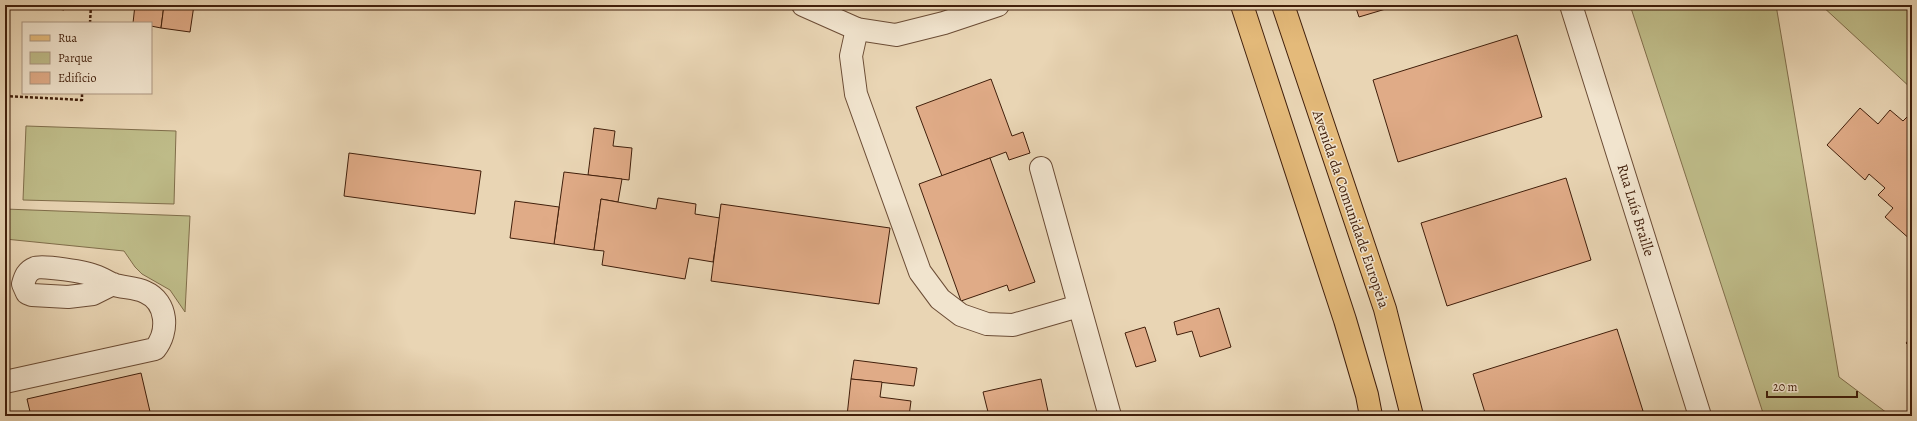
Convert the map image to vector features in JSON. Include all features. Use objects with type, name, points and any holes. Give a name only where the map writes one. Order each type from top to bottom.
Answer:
[{"type":"main road","points":[[1242,5],[1345,320],[1367,395],[1371,416]]},
{"type":"main road","name":"Avenida da Comunidade Europeia","points":[[1283,5],[1385,309],[1412,416]]},
{"type":"street","points":[[803,5],[857,30],[896,35],[944,23],[998,5]]},
{"type":"street","name":"Rua Luís Braille","points":[[1571,5],[1700,416]]},
{"type":"street","points":[[857,30],[851,56],[856,94],[920,272],[940,299],[961,315],[987,324],[1013,325],[1079,306]]},
{"type":"street","points":[[1042,168],[1110,416]]},
{"type":"street","points":[[5,382],[155,349],[162,341],[165,322],[156,300],[145,292],[113,284]]},
{"type":"path","points":[[90,22],[92,5]]},
{"type":"path","points":[[5,96],[82,100],[82,94]]},
{"type":"green space","points":[[1630,5],[1776,5],[1839,377],[1891,416],[1764,416]]},
{"type":"green space","points":[[1821,5],[1912,5],[1912,89]]},
{"type":"green space","points":[[26,126],[176,131],[174,204],[23,200]]},
{"type":"green space","points":[[5,209],[190,216],[185,312],[170,290],[142,274],[124,251],[5,239]]},
{"type":"building","points":[[35,5],[65,5],[64,10]]},
{"type":"building","points":[[135,5],[164,5],[161,28],[152,26],[152,22],[133,22]]},
{"type":"building","points":[[164,5],[194,5],[190,32],[161,28]]},
{"type":"building","points":[[1355,5],[1399,5],[1359,17]]},
{"type":"building","points":[[1517,35],[1542,117],[1398,162],[1373,80]]},
{"type":"building","points":[[991,79],[1012,136],[1023,132],[1030,153],[1009,160],[1006,152],[942,176],[916,107]]},
{"type":"building","points":[[1860,108],[1878,124],[1890,110],[1903,121],[1909,115],[1912,118],[1912,241],[1885,217],[1893,208],[1878,195],[1885,188],[1869,174],[1865,180],[1827,145]]},
{"type":"building","points":[[594,128],[615,131],[613,146],[632,148],[629,180],[588,175]]},
{"type":"building","points":[[349,153],[481,171],[475,214],[344,196]]},
{"type":"building","points":[[990,158],[1035,282],[1009,291],[1007,285],[961,301],[919,184]]},
{"type":"building","points":[[564,172],[622,179],[618,202],[601,199],[594,250],[554,244]]},
{"type":"building","points":[[1566,178],[1591,260],[1447,306],[1421,223]]},
{"type":"building","points":[[658,198],[696,204],[695,214],[720,218],[713,262],[689,258],[685,279],[602,265],[604,251],[594,250],[601,199],[656,209]]},
{"type":"building","points":[[515,201],[559,207],[554,244],[510,238]]},
{"type":"building","points":[[721,204],[890,228],[879,304],[711,281]]},
{"type":"building","points":[[1219,308],[1231,347],[1200,357],[1192,331],[1177,335],[1174,322]]},
{"type":"building","points":[[1145,327],[1156,361],[1136,367],[1125,333]]},
{"type":"building","points":[[1617,329],[1643,411],[1628,416],[1486,416],[1473,374]]},
{"type":"building","points":[[1912,336],[1912,349],[1906,343]]},
{"type":"building","points":[[854,360],[917,368],[914,386],[851,379]]},
{"type":"building","points":[[141,373],[151,416],[31,416],[27,399]]},
{"type":"building","points":[[851,379],[882,382],[880,397],[911,401],[909,416],[847,416]]},
{"type":"building","points":[[1041,379],[1049,416],[989,416],[983,392]]}]
